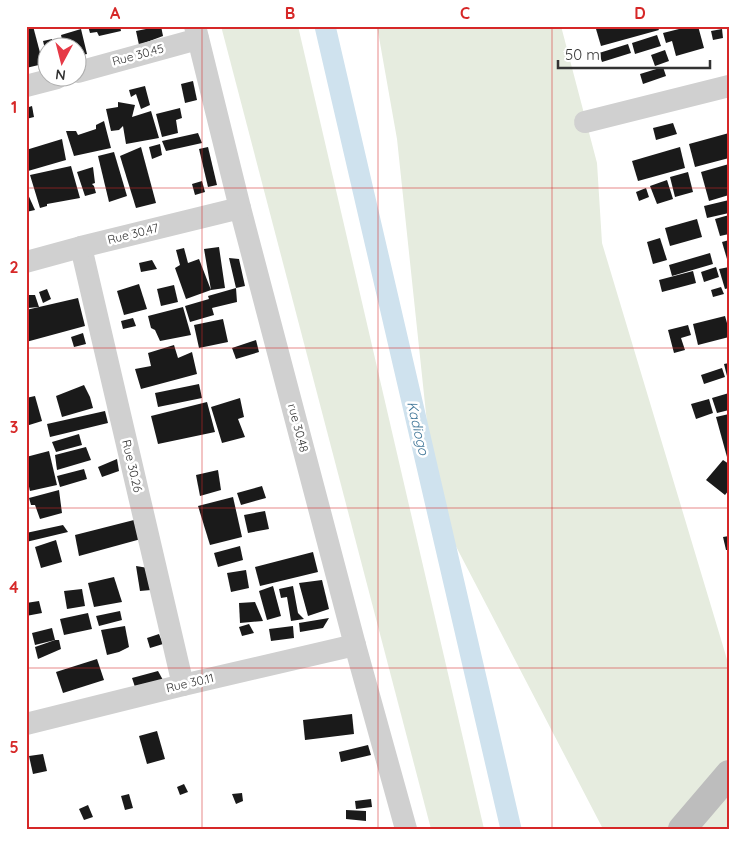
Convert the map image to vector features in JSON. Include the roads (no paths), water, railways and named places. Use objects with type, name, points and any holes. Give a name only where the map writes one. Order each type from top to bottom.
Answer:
[{"type":"street","name":"Rue 30.45","points":[[88,69],[197,33]]},
{"type":"street","name":"rue 30.48","points":[[197,33],[240,208],[355,645],[406,829]]},
{"type":"street","points":[[586,122],[729,86]]},
{"type":"street","name":"Rue 30.47","points":[[26,262],[240,208]]},
{"type":"street","name":"Rue 30.26","points":[[81,247],[183,685]]},
{"type":"street","name":"Rue 30.11","points":[[26,723],[355,645]]},
{"type":"street","points":[[682,829],[729,774]]},
{"type":"waterway","name":"Kadiogo","points":[[325,26],[511,829]]}]
